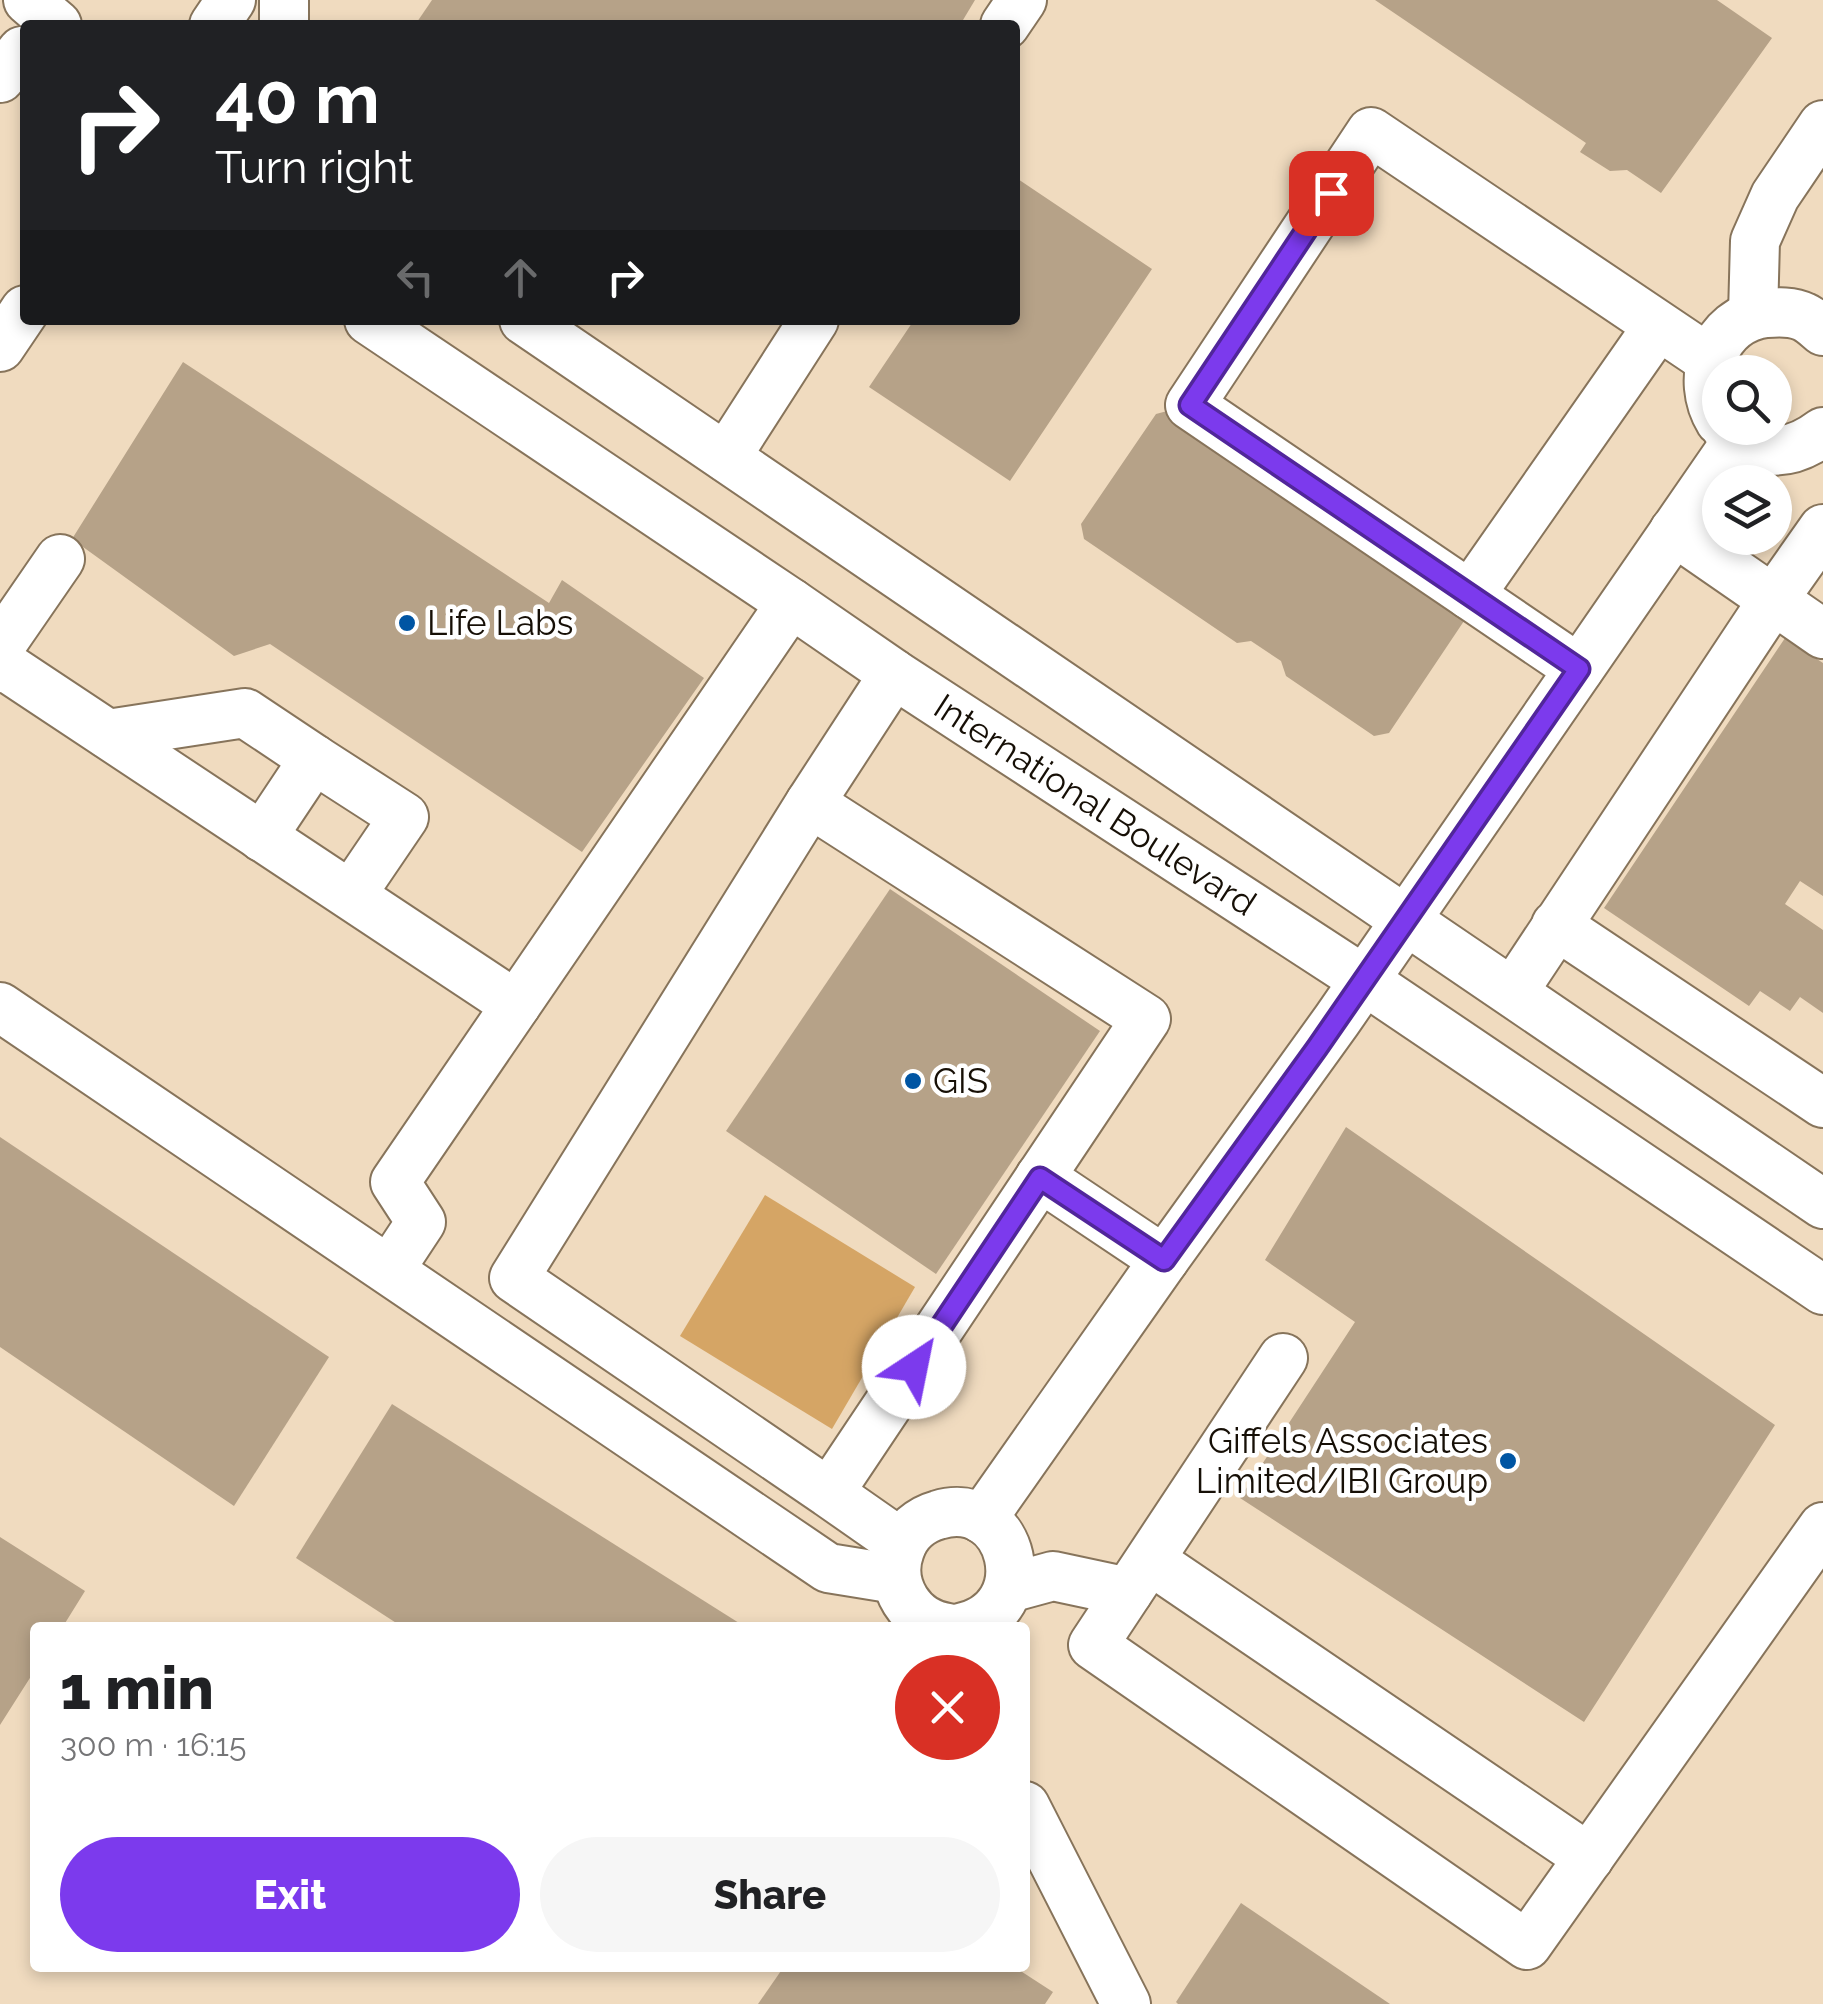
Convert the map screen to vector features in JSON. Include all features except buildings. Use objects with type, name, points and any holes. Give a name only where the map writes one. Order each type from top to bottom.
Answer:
[{"type":"street","points":[[1752,315],[1755,241],[1774,196],[1823,125]]},
{"type":"street","points":[[1579,669],[1190,405],[1371,132],[1702,355]]},
{"type":"street","points":[[1713,355],[1724,335],[1752,315],[1792,314],[1823,330]]},
{"type":"street","points":[[0,347],[20,317]]},
{"type":"street","name":"International Boulevard","points":[[376,325],[894,674],[1364,980],[1823,1290]]},
{"type":"street","points":[[531,325],[1823,1204]]},
{"type":"street","points":[[726,457],[811,325]]},
{"type":"street","points":[[1470,595],[1658,326]]},
{"type":"street","points":[[1757,445],[1766,450],[1788,451],[1806,445],[1823,432]]},
{"type":"street","points":[[982,1519],[1364,980],[1674,531],[1720,445]]},
{"type":"street","points":[[1513,992],[1823,529]]},
{"type":"street","points":[[1674,531],[1823,634]]},
{"type":"street","points":[[0,646],[60,559]]},
{"type":"street","points":[[390,1269],[421,1222],[395,1182],[792,603]]},
{"type":"street","points":[[0,667],[11,670],[516,1005]]},
{"type":"street","points":[[894,674],[514,1278],[829,1493],[899,1561]]},
{"type":"street","points":[[108,734],[245,713],[404,817],[351,895]]},
{"type":"street","points":[[262,836],[314,758]]},
{"type":"street","points":[[810,803],[1146,1019],[829,1493]]},
{"type":"street","points":[[1556,924],[1823,1103]]},
{"type":"street","points":[[0,1007],[828,1568],[899,1561]]},
{"type":"street","points":[[1040,1178],[1164,1260]]},
{"type":"street","points":[[1283,1358],[1093,1646],[1527,1945],[1823,1527]]},
{"type":"street","points":[[929,1622],[902,1597],[899,1561],[912,1529],[946,1512],[964,1512],[982,1519],[998,1532],[1008,1548],[1012,1568],[1009,1588],[1000,1605],[977,1622]]},
{"type":"street","points":[[1009,1588],[1053,1576],[1139,1576],[1589,1858]]},
{"type":"street","points":[[1030,1816],[1126,2004]]},
{"type":"shaded area","points":[[765,1195],[915,1287],[832,1429],[680,1336]]},
{"type":"place","name":"Life Labs","points":[[407,623]]},
{"type":"place","name":"GIS","points":[[913,1081]]},
{"type":"place","name":"Giffels Associates Limited/IBI Group","points":[[1508,1461]]},
{"type":"route","points":[[914,1367],[1040,1178],[1164,1260],[1317,1048],[1579,669],[1190,405],[1331,193]]}]
